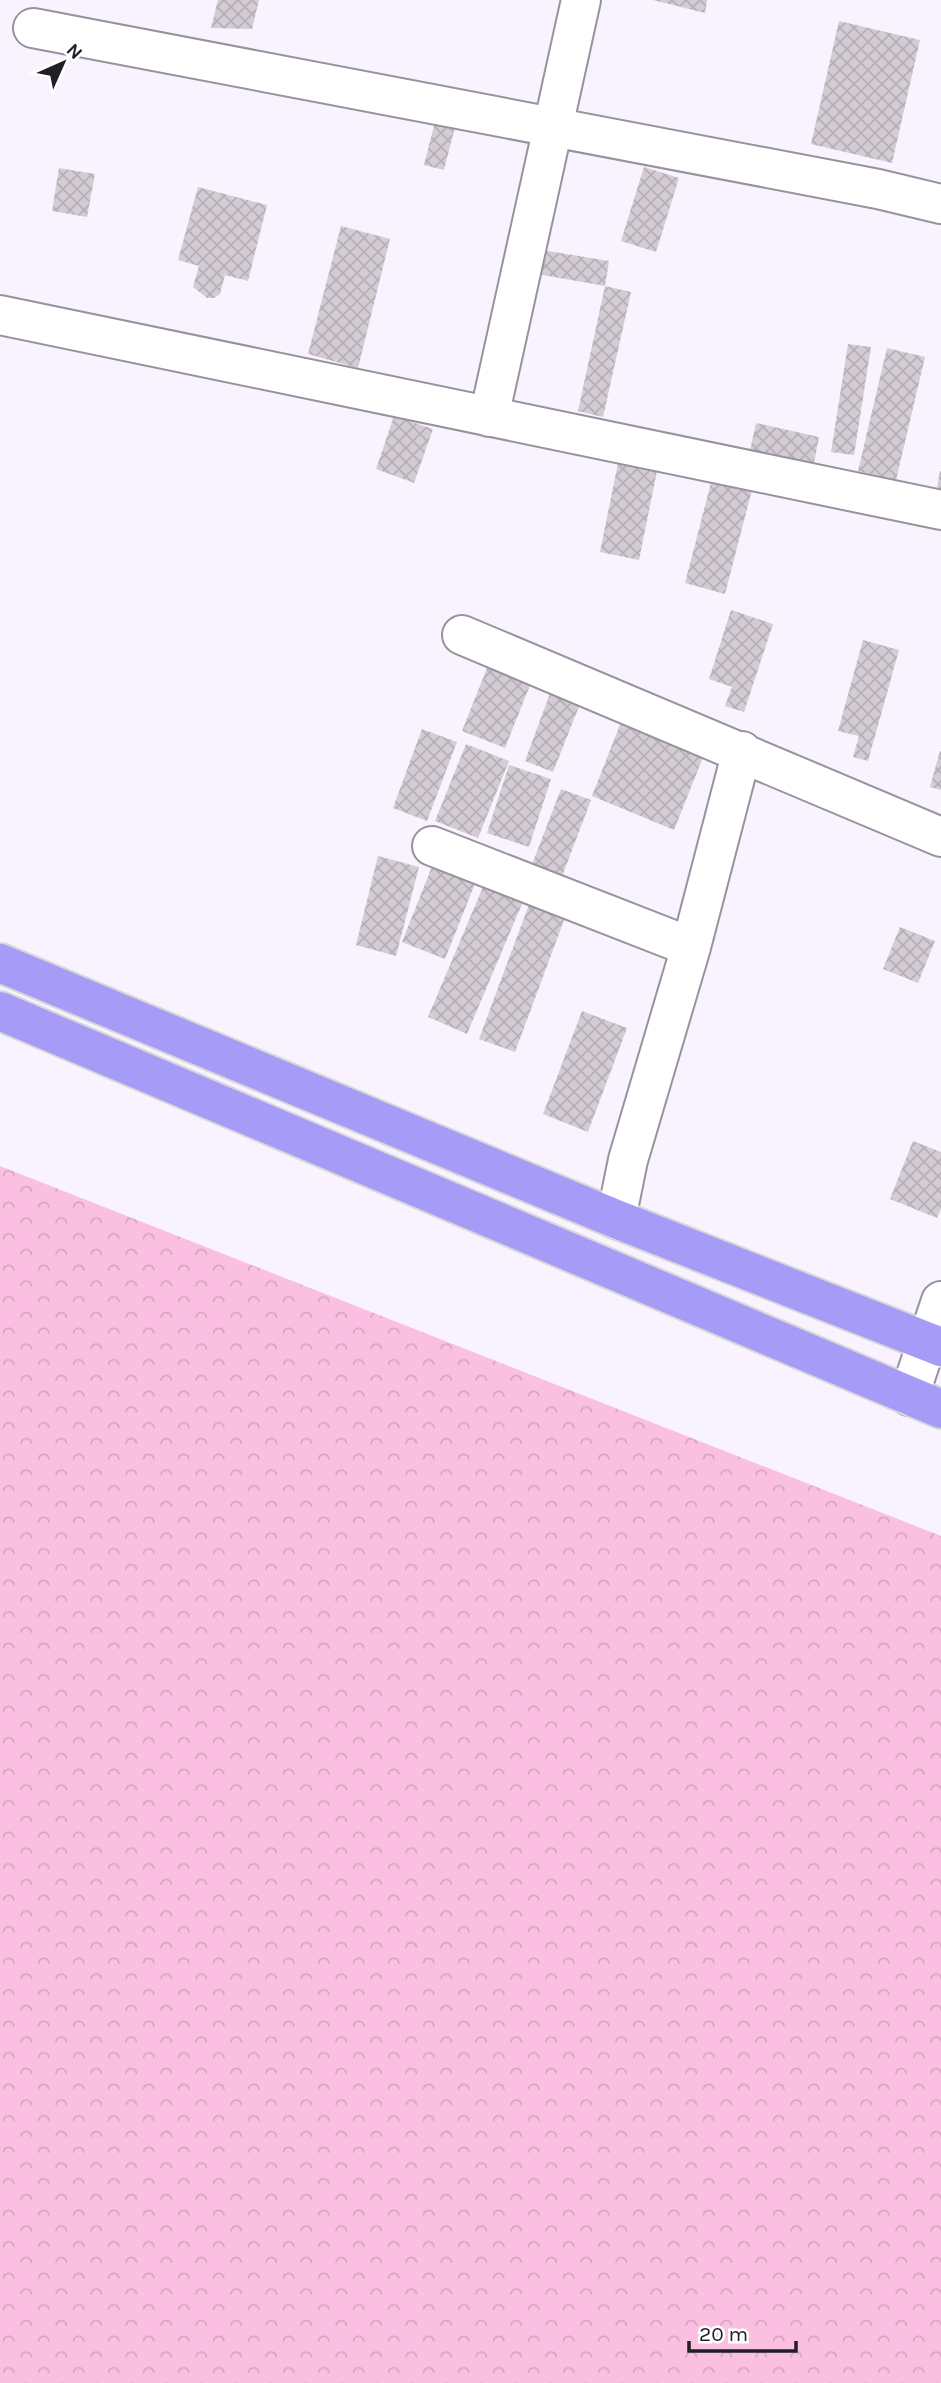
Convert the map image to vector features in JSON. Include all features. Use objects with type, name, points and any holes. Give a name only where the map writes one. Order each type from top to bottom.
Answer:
[{"type":"highway","points":[[0,963],[616,1219],[935,1345]]},
{"type":"highway","points":[[0,1012],[925,1403]]},
{"type":"street","points":[[489,416],[581,0]]},
{"type":"street","points":[[33,28],[941,204]]},
{"type":"street","points":[[0,315],[941,510]]},
{"type":"street","points":[[462,635],[941,837]]},
{"type":"street","points":[[616,1219],[628,1160],[691,947],[742,751]]},
{"type":"street","points":[[432,846],[691,947]]},
{"type":"street","points":[[925,1403],[941,1301]]},
{"type":"green space","points":[[0,1166],[941,1536],[941,2383],[0,2383]]},
{"type":"building","points":[[218,0],[259,0],[252,29],[211,28]]},
{"type":"building","points":[[653,0],[707,0],[705,13]]},
{"type":"building","points":[[839,21],[920,40],[892,163],[811,144]]},
{"type":"building","points":[[435,122],[455,127],[444,170],[424,165]]},
{"type":"building","points":[[644,167],[679,178],[656,252],[621,241]]},
{"type":"building","points":[[59,168],[95,174],[87,217],[52,211]]},
{"type":"building","points":[[198,187],[267,205],[248,281],[225,275],[220,294],[214,298],[207,298],[193,287],[199,266],[178,260]]},
{"type":"building","points":[[341,226],[390,239],[358,368],[308,354]]},
{"type":"building","points":[[530,248],[609,261],[605,286],[526,272]]},
{"type":"building","points":[[605,286],[631,292],[603,417],[578,411]]},
{"type":"building","points":[[848,344],[871,347],[854,455],[831,452]]},
{"type":"building","points":[[887,348],[925,357],[896,480],[858,471]]},
{"type":"building","points":[[394,416],[433,429],[414,483],[376,469]]},
{"type":"building","points":[[756,423],[819,437],[812,473],[748,460]]},
{"type":"building","points":[[619,458],[658,466],[639,560],[600,552]]},
{"type":"building","points":[[941,471],[941,489],[937,488]]},
{"type":"building","points":[[713,475],[753,486],[725,594],[685,583]]},
{"type":"building","points":[[731,610],[773,624],[744,712],[725,706],[732,687],[709,679]]},
{"type":"building","points":[[863,640],[899,650],[868,761],[853,757],[859,736],[838,731]]},
{"type":"building","points":[[493,653],[536,670],[505,748],[462,731]]},
{"type":"building","points":[[552,688],[582,699],[553,772],[525,761]]},
{"type":"building","points":[[623,717],[706,750],[674,830],[592,796]]},
{"type":"building","points":[[422,729],[457,742],[427,821],[393,808]]},
{"type":"building","points":[[466,744],[509,761],[478,838],[435,821]]},
{"type":"building","points":[[941,751],[941,790],[930,787]]},
{"type":"building","points":[[509,765],[551,779],[529,847],[487,833]]},
{"type":"building","points":[[561,789],[591,800],[561,879],[531,867]]},
{"type":"building","points":[[378,856],[419,867],[396,956],[356,945]]},
{"type":"building","points":[[433,864],[476,881],[445,959],[402,942]]},
{"type":"building","points":[[488,875],[527,892],[467,1034],[428,1017]]},
{"type":"building","points":[[534,891],[570,904],[515,1052],[479,1039]]},
{"type":"building","points":[[900,927],[935,941],[918,983],[883,969]]},
{"type":"building","points":[[582,1011],[627,1028],[588,1132],[543,1114]]},
{"type":"building","points":[[913,1141],[941,1152],[941,1209],[937,1218],[890,1199]]}]
